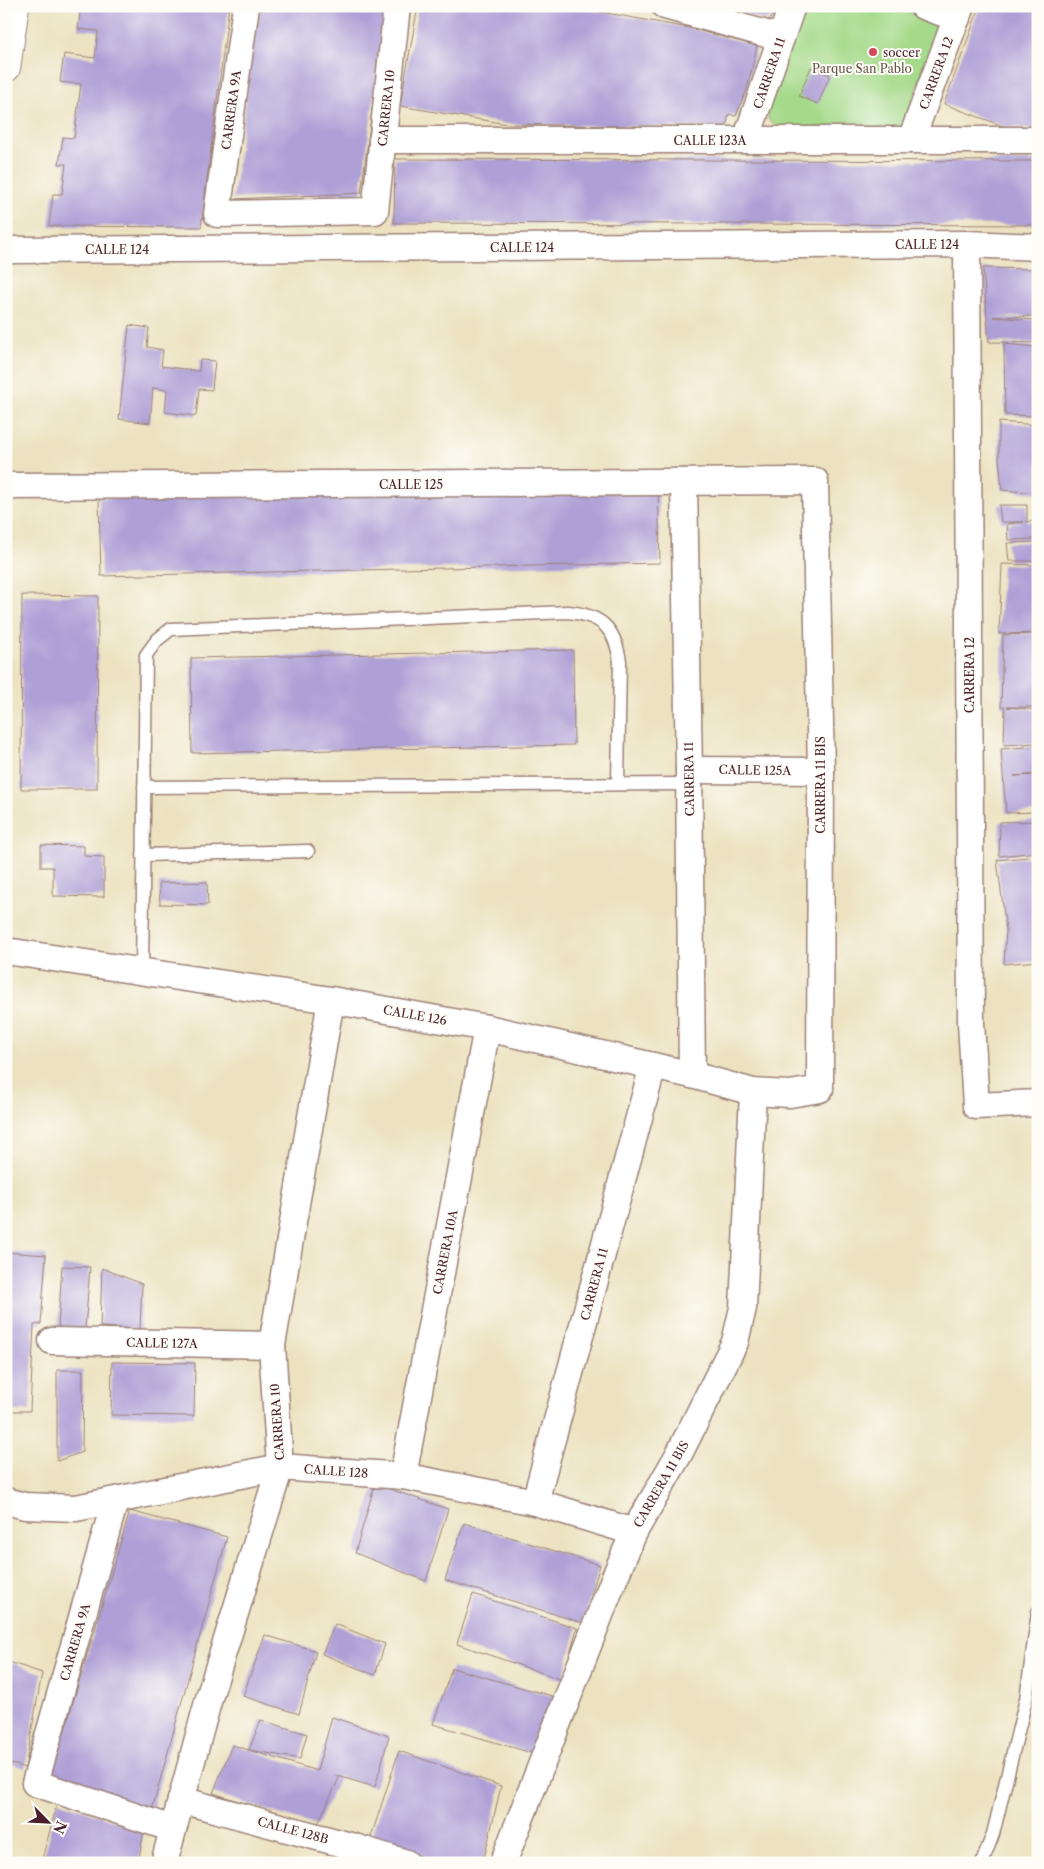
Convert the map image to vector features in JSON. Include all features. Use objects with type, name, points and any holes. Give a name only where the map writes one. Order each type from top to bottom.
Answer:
[{"type":"street","points":[[6,68],[15,6]]},
{"type":"street","name":"CARRERA 9A","points":[[246,6],[217,214],[375,211]]},
{"type":"street","name":"CARRERA 10","points":[[375,211],[397,6]]},
{"type":"street","points":[[666,6],[781,38]]},
{"type":"street","name":"CARRERA 11","points":[[746,140],[792,6]]},
{"type":"street","points":[[923,6],[959,12]]},
{"type":"street","name":"CARRERA 12","points":[[911,140],[959,12]]},
{"type":"street","name":"CALLE 123A","points":[[382,140],[1038,140]]},
{"type":"street","name":"CARRERA 12","points":[[967,244],[971,1023],[976,1106],[1038,1103]]},
{"type":"street","name":"CALLE 124","points":[[6,250],[967,244],[1038,247]]},
{"type":"street","name":"CALLE 125","points":[[6,486],[815,481]]},
{"type":"street","name":"CARRERA 11 BIS","points":[[815,481],[820,771],[820,1088]]},
{"type":"street","name":"CARRERA 11","points":[[684,482],[692,1075]]},
{"type":"street","name":"CALLE 125A","points":[[689,777],[820,771]]},
{"type":"street","name":"CALLE 126","points":[[6,951],[331,1000],[487,1028],[692,1075],[753,1092],[790,1094],[820,1088]]},
{"type":"street","name":"CARRERA 10","points":[[164,1863],[209,1698],[280,1467],[272,1345],[331,1000]]},
{"type":"street","name":"CARRERA 10A","points":[[403,1476],[487,1028]]},
{"type":"street","name":"CARRERA 11","points":[[535,1502],[653,1066]]},
{"type":"street","name":"CARRERA 11 BIS","points":[[503,1863],[634,1532],[679,1454],[735,1342],[743,1308],[753,1092]]},
{"type":"street","name":"CALLE 127A","points":[[52,1341],[272,1345]]},
{"type":"street","name":"CALLE 128","points":[[6,1501],[25,1506],[76,1508],[280,1467],[403,1476],[535,1502],[634,1532]]},
{"type":"street","name":"CARRERA 9A","points":[[114,1501],[35,1783],[173,1829]]},
{"type":"street","name":"CALLE 128B","points":[[181,1800],[358,1848],[406,1863]]},
{"type":"lane","points":[[142,971],[146,655],[156,640],[171,629],[568,612],[584,613],[599,620],[610,631],[618,645],[620,661],[618,784]]},
{"type":"lane","points":[[144,787],[618,784],[689,777]]},
{"type":"lane","points":[[143,855],[308,851]]},
{"type":"lane","points":[[982,1863],[993,1834],[1026,1699],[1038,1612]]},
{"type":"green space","name":"Parque San Pablo","points":[[803,6],[874,6],[893,8],[925,18],[939,27],[902,128],[779,127],[769,121],[767,110]]},
{"type":"building","points":[[81,6],[229,6],[201,227],[49,226],[53,194],[62,194],[66,164],[59,164],[63,137],[74,138],[81,84],[60,82],[64,54],[95,58],[98,31],[78,29]]},
{"type":"building","points":[[258,6],[386,6],[361,193],[233,199]]},
{"type":"building","points":[[418,6],[568,6],[689,28],[757,46],[747,89],[736,116],[729,114],[726,128],[507,124],[400,106]]},
{"type":"building","points":[[724,6],[777,6],[775,13],[770,19],[764,21]]},
{"type":"building","points":[[980,6],[1038,6],[1038,129],[1003,126],[944,104]]},
{"type":"building","points":[[811,67],[830,75],[818,104],[799,96]]},
{"type":"building","points":[[395,159],[1038,161],[1038,225],[394,223]]},
{"type":"building","points":[[983,268],[1038,269],[1038,316],[993,317],[1038,320],[1038,343],[989,342]]},
{"type":"building","points":[[129,325],[149,328],[147,347],[163,350],[161,366],[199,371],[200,360],[215,361],[212,390],[199,389],[196,416],[165,412],[167,390],[153,388],[150,423],[119,419]]},
{"type":"building","points":[[1004,344],[1038,347],[1038,416],[1005,415]]},
{"type":"building","points":[[999,422],[1038,425],[1038,493],[1002,490],[999,459]]},
{"type":"building","points":[[658,484],[660,563],[101,576],[99,498]]},
{"type":"building","points":[[999,505],[1027,505],[1027,522],[1035,521],[1036,539],[1008,540],[1007,524],[1024,522],[1001,522]]},
{"type":"building","points":[[1038,542],[1038,561],[1009,561],[1007,543]]},
{"type":"building","points":[[1002,564],[1038,565],[1038,633],[999,634]]},
{"type":"building","points":[[22,595],[98,596],[97,789],[21,789]]},
{"type":"building","points":[[1038,634],[1038,707],[1007,707],[1038,710],[1038,743],[1004,745],[1005,707],[1001,707],[1003,635]]},
{"type":"building","points":[[573,650],[574,745],[192,753],[191,658]]},
{"type":"building","points":[[1038,746],[1038,774],[1014,776],[1038,775],[1038,812],[1006,813],[1001,749]]},
{"type":"building","points":[[1038,821],[1038,852],[999,856],[1000,822]]},
{"type":"building","points":[[41,845],[84,846],[84,856],[104,857],[104,897],[53,896],[53,867],[41,867]]},
{"type":"building","points":[[1038,856],[1038,961],[1004,964],[1006,930],[997,860]]},
{"type":"building","points":[[207,882],[208,905],[160,904],[159,883]]},
{"type":"building","points":[[6,1252],[46,1255],[41,1324],[34,1325],[30,1411],[6,1411]]},
{"type":"building","points":[[62,1266],[90,1267],[85,1329],[58,1327]]},
{"type":"building","points":[[102,1268],[142,1284],[140,1329],[100,1327]]},
{"type":"building","points":[[112,1362],[195,1363],[194,1416],[111,1415]]},
{"type":"building","points":[[57,1370],[83,1370],[82,1452],[57,1461]]},
{"type":"building","points":[[375,1484],[448,1509],[426,1581],[355,1553]]},
{"type":"building","points":[[130,1511],[227,1537],[152,1810],[50,1780]]},
{"type":"building","points":[[464,1523],[600,1565],[583,1623],[445,1580]]},
{"type":"building","points":[[473,1594],[577,1628],[563,1680],[457,1644]]},
{"type":"building","points":[[335,1624],[385,1644],[375,1675],[322,1654]]},
{"type":"building","points":[[265,1635],[316,1651],[299,1714],[243,1696]]},
{"type":"building","points":[[6,1661],[42,1673],[25,1768],[6,1762]]},
{"type":"building","points":[[452,1668],[559,1698],[542,1756],[433,1724]]},
{"type":"building","points":[[332,1717],[389,1736],[375,1787],[334,1775],[339,1778],[317,1826],[213,1793],[232,1745],[317,1771]]},
{"type":"building","points":[[261,1720],[307,1734],[300,1759],[249,1750]]},
{"type":"building","points":[[399,1751],[501,1786],[483,1863],[440,1863],[370,1840]]},
{"type":"building","points":[[58,1801],[144,1831],[138,1863],[41,1863]]},
{"type":"place","name":"soccer","points":[[873,52]]}]
